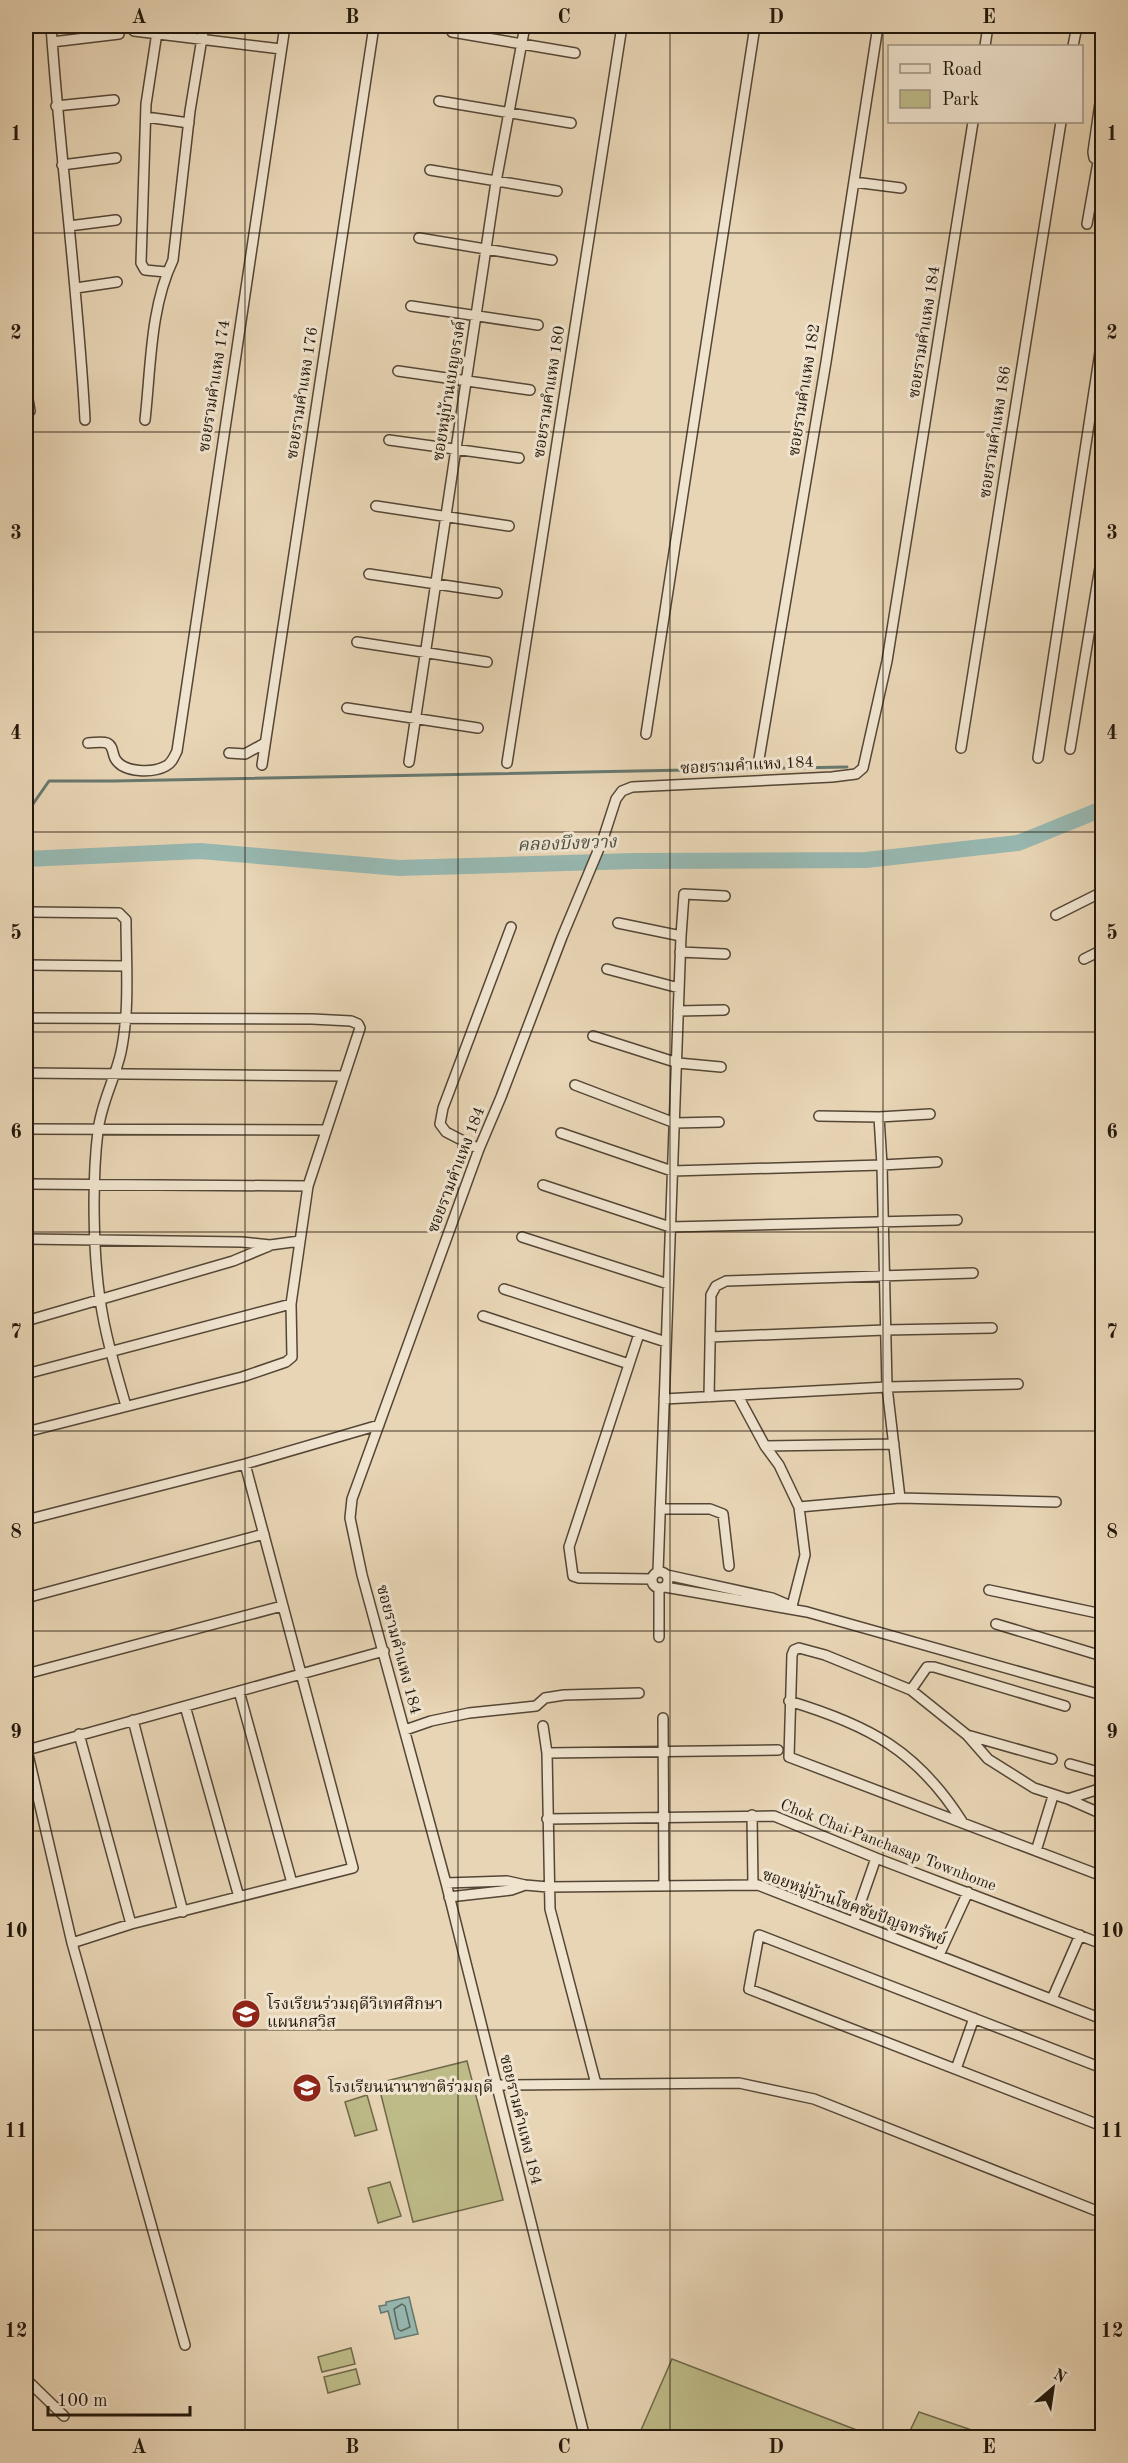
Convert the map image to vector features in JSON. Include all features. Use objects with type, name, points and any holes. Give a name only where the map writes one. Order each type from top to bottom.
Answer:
[{"type":"street","points":[[51,26],[56,106],[76,288],[85,420]]},
{"type":"street","points":[[145,420],[157,307],[166,272],[172,260],[204,26]]},
{"type":"street","name":"ซอยรามคำแหง 174","points":[[88,743],[111,746],[116,761],[130,769],[147,770],[164,767],[171,762],[177,751],[285,26]]},
{"type":"street","name":"ซอยรามคำแหง 176","points":[[262,765],[374,26]]},
{"type":"street","name":"ซอยหมู่บ้านเบญจรงค์","points":[[409,762],[496,182],[525,26]]},
{"type":"street","name":"ซอยรามคำแหง 180","points":[[507,763],[622,26]]},
{"type":"street","points":[[646,734],[755,26]]},
{"type":"street","name":"ซอยรามคำแหง 182","points":[[759,759],[878,26]]},
{"type":"street","points":[[985,45],[988,26]]},
{"type":"street","points":[[1073,45],[1077,26]]},
{"type":"street","points":[[157,29],[146,117],[141,263],[145,270],[166,272]]},
{"type":"street","points":[[134,31],[157,29],[202,39],[281,49]]},
{"type":"street","points":[[452,32],[575,53]]},
{"type":"street","points":[[52,42],[119,34]]},
{"type":"street","points":[[1087,224],[1100,163],[1094,158],[1093,152],[1102,89]]},
{"type":"street","points":[[56,106],[114,100]]},
{"type":"street","points":[[439,101],[571,123]]},
{"type":"street","points":[[146,117],[189,123]]},
{"type":"street","name":"ซอยรามคำแหง 184","points":[[585,2438],[446,1883],[362,1575],[350,1518],[352,1499],[479,1149],[603,839],[616,800],[622,791],[632,787],[832,777],[856,774],[863,768],[887,661],[973,123]]},
{"type":"street","name":"ซอยรามคำแหง 186","points":[[961,748],[1061,123]]},
{"type":"street","points":[[62,165],[116,158]]},
{"type":"street","points":[[430,170],[557,191]]},
{"type":"street","points":[[854,182],[901,189]]},
{"type":"street","points":[[69,226],[116,220]]},
{"type":"street","points":[[419,238],[552,260]]},
{"type":"street","points":[[76,288],[117,282]]},
{"type":"street","points":[[411,306],[538,325]]},
{"type":"street","points":[[1038,758],[1102,339]]},
{"type":"street","points":[[398,371],[530,390]]},
{"type":"street","points":[[26,388],[30,411]]},
{"type":"street","points":[[390,440],[519,458]]},
{"type":"street","points":[[376,506],[510,526]]},
{"type":"street","points":[[1070,749],[1102,555]]},
{"type":"street","points":[[369,574],[497,593]]},
{"type":"street","points":[[357,642],[487,662]]},
{"type":"street","points":[[347,708],[478,728]]},
{"type":"street","points":[[230,753],[245,754],[266,743]]},
{"type":"street","points":[[1056,915],[1102,892]]},
{"type":"street","points":[[725,896],[684,894],[680,952],[659,1575],[654,1585],[807,1612]]},
{"type":"street","points":[[31,912],[122,915],[126,920],[126,1018],[116,1073],[105,1100],[98,1130],[96,1184],[96,1239],[100,1299],[111,1352],[126,1406]]},
{"type":"street","points":[[618,923],[681,936]]},
{"type":"street","points":[[479,1149],[446,1132],[440,1124],[443,1108],[511,927]]},
{"type":"street","points":[[1084,959],[1102,950]]},
{"type":"street","points":[[680,952],[724,954]]},
{"type":"street","points":[[26,965],[126,966]]},
{"type":"street","points":[[607,969],[679,988]]},
{"type":"street","points":[[678,1011],[724,1010]]},
{"type":"street","points":[[26,1018],[355,1022],[360,1028],[308,1186],[291,1304],[292,1357],[286,1362],[242,1377],[26,1432]]},
{"type":"street","points":[[593,1036],[678,1062],[721,1067]]},
{"type":"street","points":[[26,1074],[344,1076]]},
{"type":"street","points":[[575,1085],[675,1122],[719,1122]]},
{"type":"street","points":[[819,1116],[879,1117],[930,1114]]},
{"type":"street","points":[[879,1117],[884,1222],[887,1387],[900,1498]]},
{"type":"street","points":[[26,1129],[325,1130]]},
{"type":"street","points":[[561,1133],[672,1171],[937,1162]]},
{"type":"street","points":[[26,1184],[308,1186]]},
{"type":"street","points":[[543,1185],[670,1227],[957,1220]]},
{"type":"street","points":[[522,1237],[668,1284]]},
{"type":"street","points":[[26,1239],[242,1242],[270,1245],[300,1241]]},
{"type":"street","points":[[27,1322],[233,1261],[270,1245]]},
{"type":"street","points":[[708,1397],[711,1295],[716,1286],[726,1281],[973,1273]]},
{"type":"street","points":[[504,1289],[666,1342]]},
{"type":"street","points":[[26,1374],[291,1304]]},
{"type":"street","points":[[483,1316],[629,1364]]},
{"type":"street","points":[[710,1337],[992,1328]]},
{"type":"street","points":[[639,1334],[569,1547],[573,1576],[579,1578],[659,1575],[772,1598],[807,1612],[1102,1695]]},
{"type":"street","points":[[664,1399],[887,1387],[1018,1384]]},
{"type":"street","points":[[738,1396],[765,1446],[779,1465],[799,1507],[805,1555],[792,1606]]},
{"type":"street","points":[[26,1520],[245,1464],[379,1425]]},
{"type":"street","points":[[765,1446],[894,1444]]},
{"type":"street","points":[[72,1943],[131,1924],[353,1868],[245,1464]]},
{"type":"street","points":[[799,1507],[900,1498],[1056,1502]]},
{"type":"street","points":[[660,1509],[710,1509],[723,1514],[729,1566]]},
{"type":"street","points":[[26,1598],[264,1534]]},
{"type":"street","points":[[659,1575],[669,1581],[662,1587],[659,1637]]},
{"type":"street","points":[[725,1599],[727,1588]]},
{"type":"street","points":[[989,1590],[1102,1614]]},
{"type":"street","points":[[26,1674],[282,1606]]},
{"type":"street","points":[[996,1624],[1102,1656]]},
{"type":"street","points":[[1102,1814],[1068,1799],[1034,1788],[1002,1769],[978,1750],[967,1735],[912,1690],[825,1654],[799,1648],[794,1650],[789,1701],[789,1757],[1102,1876]]},
{"type":"street","points":[[185,2345],[72,1943],[26,1748],[384,1651]]},
{"type":"street","points":[[912,1690],[923,1671],[927,1667],[934,1667],[1065,1706]]},
{"type":"street","points":[[239,1691],[292,1882]]},
{"type":"street","points":[[405,1730],[431,1721],[469,1713],[536,1706],[545,1698],[564,1695],[639,1693]]},
{"type":"street","points":[[789,1701],[835,1715],[873,1733],[899,1750],[919,1767],[946,1796],[963,1823]]},
{"type":"street","points":[[185,1706],[239,1897]]},
{"type":"street","points":[[663,1718],[664,1886]]},
{"type":"street","points":[[134,1720],[183,1912]]},
{"type":"street","points":[[543,1726],[548,1753],[547,1819],[550,1910],[596,2084]]},
{"type":"street","points":[[79,1734],[131,1924]]},
{"type":"street","points":[[967,1735],[1052,1759]]},
{"type":"street","points":[[548,1753],[778,1750]]},
{"type":"street","points":[[1071,1764],[1102,1773]]},
{"type":"street","points":[[1068,1799],[1102,1788]]},
{"type":"street","points":[[1036,1851],[1053,1796]]},
{"type":"street","points":[[752,1815],[753,1885]]},
{"type":"street","name":"Chok Chai Panchasap Townhome","points":[[547,1819],[774,1816],[876,1858],[1102,1944]]},
{"type":"street","points":[[854,1921],[876,1858]]},
{"type":"street","name":"ซอยหมู่บ้านโชคชัยปัญจทรัพย์","points":[[446,1883],[507,1881],[548,1887],[758,1885],[1102,2019]]},
{"type":"street","name":"ซอยหมู่บ้านโชคชัยปัญจทรัพย์","points":[[449,1897],[511,1890],[525,1885]]},
{"type":"street","points":[[939,1955],[968,1892]]},
{"type":"street","points":[[1102,2068],[759,1935],[749,1989],[1102,2126]]},
{"type":"street","points":[[1052,1999],[1080,1935]]},
{"type":"street","points":[[956,2070],[974,2019]]},
{"type":"street","points":[[495,2085],[739,2083],[814,2099],[1102,2213]]},
{"type":"street","points":[[26,2379],[64,2416]]},
{"type":"green space","points":[[467,2061],[503,2200],[413,2222],[378,2083]]},
{"type":"green space","points":[[367,2095],[377,2130],[355,2136],[345,2102]]},
{"type":"green space","points":[[390,2182],[401,2216],[378,2223],[368,2188]]},
{"type":"green space","points":[[351,2348],[355,2364],[322,2372],[318,2357]]},
{"type":"green space","points":[[672,2359],[875,2437],[638,2437]]},
{"type":"green space","points":[[356,2369],[360,2384],[328,2393],[324,2377]]},
{"type":"green space","points":[[919,2412],[992,2437],[907,2437]]},
{"type":"water","points":[[409,2297],[418,2334],[395,2339],[388,2311],[381,2313],[379,2306],[386,2305],[386,2302]]},
{"type":"waterway","points":[[26,814],[49,781],[847,767]]},
{"type":"waterway","name":"คลองบึงขวาง","points":[[26,859],[200,851],[399,868],[634,861],[866,860],[1018,843],[1102,809]]},
{"type":"place","name":"โรงเรียนร่วมฤดีวิเทศศึกษา แผนกสวิส","points":[[246,2014]]},
{"type":"place","name":"โรงเรียนนานาชาติร่วมฤดี","points":[[307,2088]]}]
